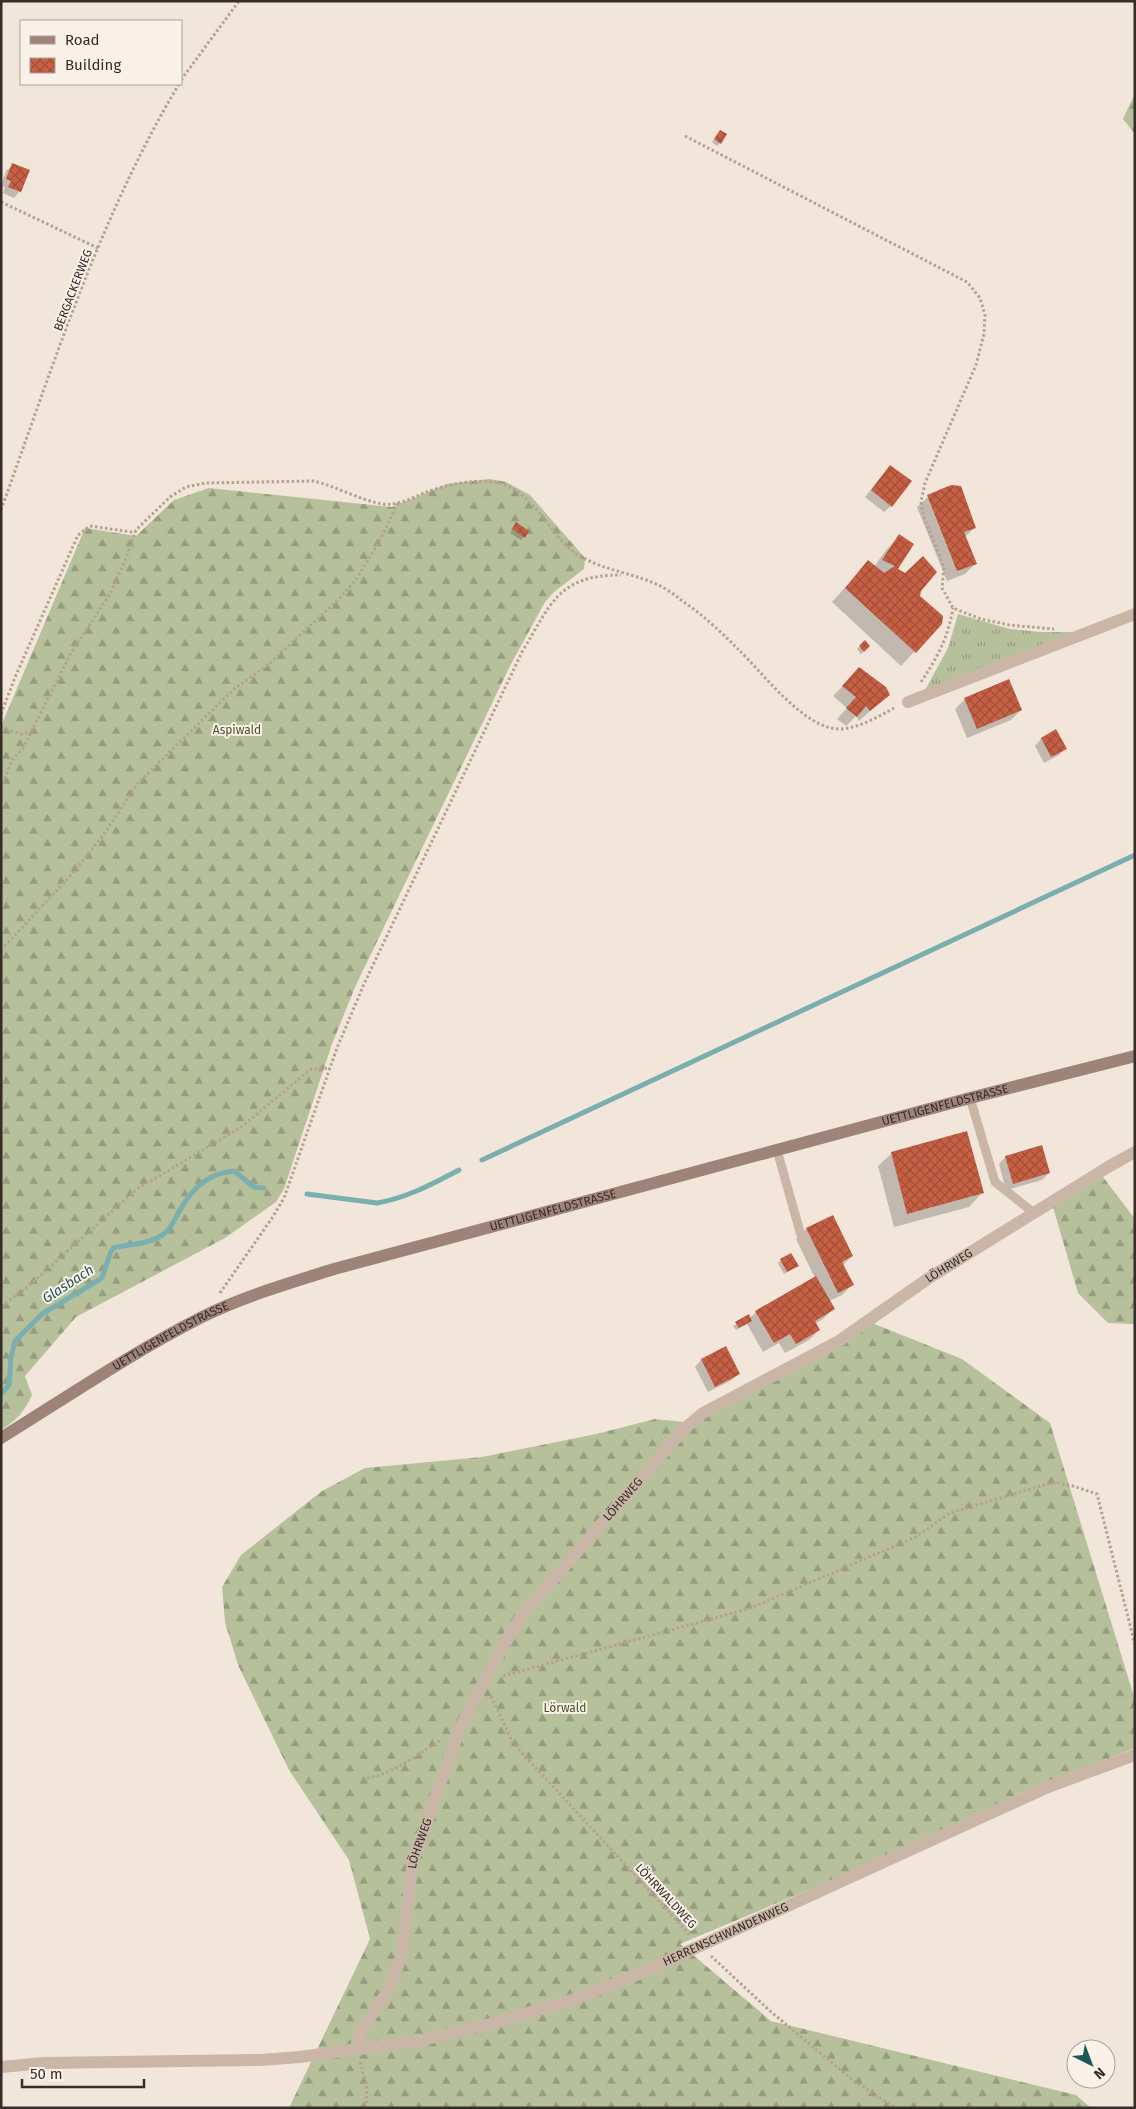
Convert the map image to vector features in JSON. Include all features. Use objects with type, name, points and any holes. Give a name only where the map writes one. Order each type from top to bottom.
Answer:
[{"type":"main road","name":"UETTLIGENFELDSTRASSE","points":[[1,1438],[144,1349],[204,1316],[270,1289],[334,1269],[970,1098],[1135,1056]]},
{"type":"street","points":[[908,702],[1135,614]]},
{"type":"street","name":"LÖHRWEG","points":[[355,2049],[363,2028],[388,1991],[401,1958],[413,1860],[460,1728],[484,1681],[523,1614],[690,1424],[703,1413],[839,1341],[929,1278],[1034,1212],[1135,1152]]},
{"type":"street","name":"HERRENSCHWANDENWEG","points":[[1,2066],[44,2063],[260,2060],[300,2057],[418,2041],[507,2019],[572,2000],[634,1976],[1048,1787],[1135,1755]]},
{"type":"lane","points":[[970,1098],[995,1182],[1034,1212]]},
{"type":"lane","points":[[777,1150],[800,1232],[812,1258]]},
{"type":"path","points":[[182,79],[239,1]]},
{"type":"path","name":"BERGACKERWEG","points":[[1,510],[98,248],[153,126],[178,85]]},
{"type":"path","points":[[1,714],[16,675],[78,536],[90,526],[131,532],[136,530],[170,497],[186,487],[205,484],[313,481],[327,484],[374,501],[392,504],[448,485],[494,482],[505,485],[515,490],[530,503],[562,540],[576,553],[602,566],[656,584],[682,600],[732,643],[808,717],[823,725],[838,729],[852,727],[908,702],[935,661],[949,632],[953,608],[942,588],[944,568],[923,515],[921,502],[925,483],[976,365],[984,334],[985,315],[980,298],[967,282],[685,136]]},
{"type":"path","points":[[1,202],[98,248]]},
{"type":"path","points":[[1,950],[72,874],[102,837],[138,783],[234,689],[269,664],[339,599],[357,578],[398,503]]},
{"type":"path","points":[[1,788],[12,760],[23,748],[71,653],[110,594],[136,530]]},
{"type":"path","points":[[204,1316],[284,1198],[330,1068],[364,984],[522,652],[552,601],[571,584],[593,577],[624,574]]},
{"type":"path","points":[[953,608],[981,619],[1009,626],[1060,629]]},
{"type":"path","points":[[1,728],[22,734],[30,731]]},
{"type":"path","points":[[1,1306],[24,1290],[137,1189],[240,1128],[311,1069],[330,1068]]},
{"type":"path","points":[[484,1681],[751,1608],[916,1538],[950,1513],[1054,1482],[1098,1494],[1135,1645]]},
{"type":"path","name":"LÖHRWALDWEG","points":[[484,1681],[513,1743],[700,1946],[770,2011],[854,2081],[896,2108]]},
{"type":"path","points":[[362,1779],[372,1778],[388,1772],[460,1728]]},
{"type":"path","points":[[355,2049],[367,2086],[366,2108]]},
{"type":"green space","points":[[1135,93],[1135,134],[1123,119]]},
{"type":"green space","name":"Aspiwald","points":[[490,479],[506,482],[530,495],[585,558],[584,569],[554,592],[545,602],[510,666],[356,985],[332,1044],[284,1189],[276,1202],[225,1238],[76,1317],[25,1376],[32,1395],[20,1415],[1,1430],[1,726],[85,528],[136,536],[174,500],[209,488],[392,507],[447,484]]},
{"type":"green space","points":[[958,614],[1010,629],[1041,632],[1076,632],[924,692],[948,648]]},
{"type":"green space","points":[[1103,1177],[1135,1219],[1135,1323],[1132,1324],[1108,1323],[1078,1293],[1053,1207]]},
{"type":"green space","name":"Lörwald","points":[[872,1323],[962,1359],[1050,1423],[1135,1700],[1135,1748],[1018,1794],[901,1851],[680,1944],[771,2021],[1076,2095],[1091,2108],[289,2108],[370,1939],[349,1860],[289,1770],[238,1665],[225,1622],[222,1587],[241,1555],[322,1491],[365,1468],[482,1457],[596,1434],[655,1419],[683,1422]]},
{"type":"building","points":[[720,130],[727,134],[721,144],[714,139]]},
{"type":"building","points":[[12,163],[30,170],[21,192],[8,187],[11,181],[6,179]]},
{"type":"building","points":[[890,465],[912,481],[892,507],[871,490]]},
{"type":"building","points":[[951,485],[961,486],[976,528],[964,532],[977,564],[957,571],[927,495]]},
{"type":"building","points":[[516,522],[529,531],[525,538],[512,529]]},
{"type":"building","points":[[899,534],[914,544],[898,569],[905,573],[923,556],[937,572],[921,591],[920,596],[943,616],[942,624],[916,653],[845,588],[868,560],[884,573],[895,566],[882,560]]},
{"type":"building","points":[[865,640],[870,646],[864,652],[859,646]]},
{"type":"building","points":[[859,667],[886,687],[890,695],[870,711],[866,706],[857,717],[846,708],[856,697],[842,686]]},
{"type":"building","points":[[1009,679],[1022,710],[977,729],[964,698]]},
{"type":"building","points":[[1056,729],[1067,749],[1051,757],[1041,738]]},
{"type":"building","points":[[967,1131],[984,1193],[907,1214],[891,1152]]},
{"type":"building","points":[[1042,1145],[1050,1173],[1013,1184],[1005,1156]]},
{"type":"building","points":[[833,1215],[853,1256],[842,1262],[854,1285],[838,1293],[806,1228]]},
{"type":"building","points":[[791,1253],[799,1266],[787,1272],[780,1259]]},
{"type":"building","points":[[816,1276],[835,1309],[815,1321],[820,1330],[796,1344],[790,1334],[774,1343],[755,1311]]},
{"type":"building","points":[[749,1314],[752,1321],[739,1328],[735,1322]]},
{"type":"building","points":[[726,1346],[740,1374],[715,1387],[701,1359]]},
{"type":"waterway","points":[[482,1160],[1135,855]]},
{"type":"waterway","points":[[307,1194],[377,1203],[409,1194],[459,1170]]},
{"type":"waterway","name":"Glasbach","points":[[1,1394],[9,1385],[11,1357],[15,1341],[42,1314],[102,1278],[113,1248],[147,1242],[160,1237],[172,1225],[190,1195],[209,1178],[234,1171],[254,1187],[264,1188]]}]
